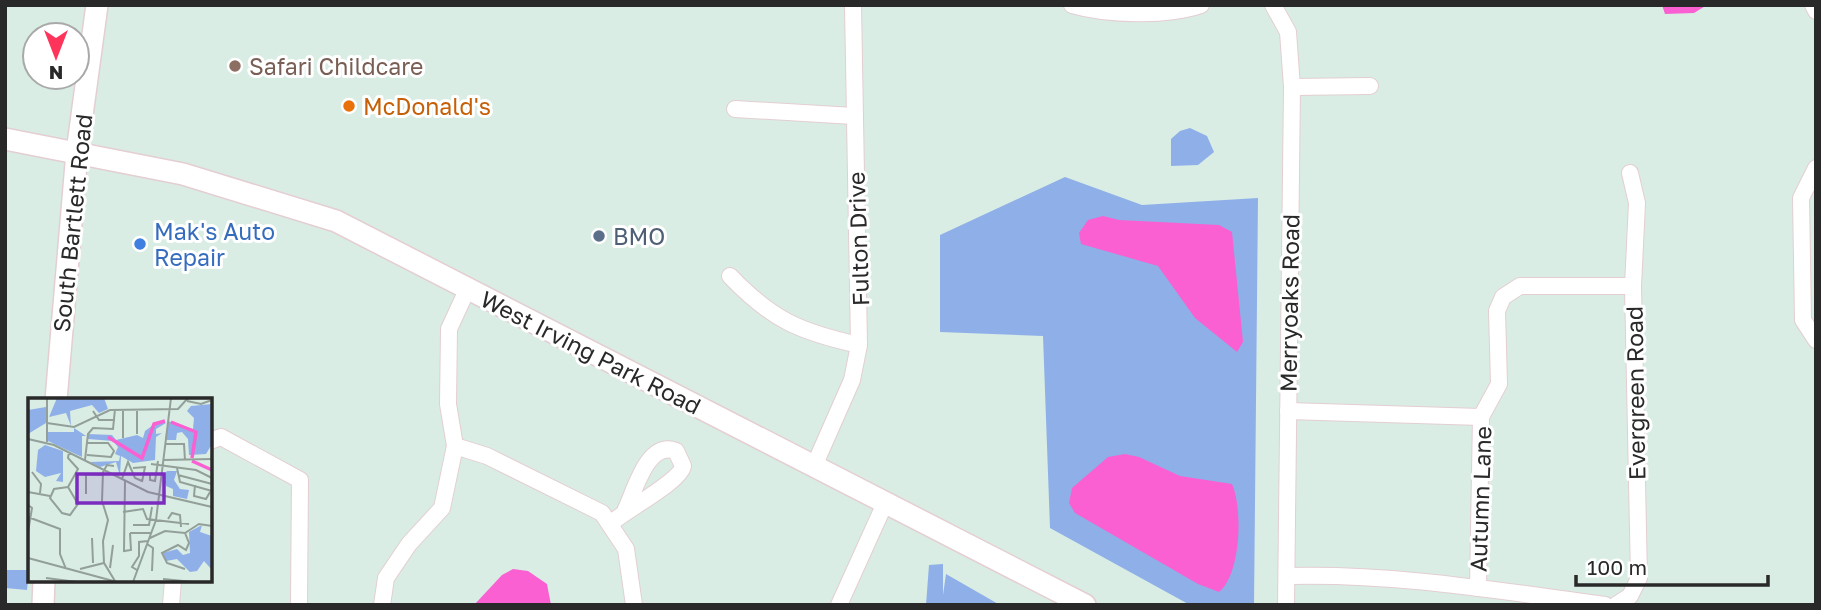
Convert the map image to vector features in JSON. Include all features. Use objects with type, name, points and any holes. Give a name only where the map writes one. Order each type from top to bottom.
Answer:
[{"type":"main road","name":"South Bartlett Road","points":[[56,398],[77,152],[97,5]]},
{"type":"main road","name":"West Irving Park Road","points":[[5,139],[183,174],[336,221],[1085,605]]},
{"type":"main road","points":[[43,605],[44,582]]},
{"type":"street","name":"Fulton Drive","points":[[814,464],[852,380],[859,345],[853,5]]},
{"type":"street","points":[[1072,5],[1090,10],[1135,13],[1200,5]]},
{"type":"street","name":"Merryoaks Road","points":[[1273,5],[1288,32],[1292,87],[1286,605]]},
{"type":"street","points":[[1813,5],[1816,11]]},
{"type":"street","points":[[1292,87],[1370,86]]},
{"type":"street","points":[[734,109],[854,116]]},
{"type":"street","points":[[1816,168],[1801,198],[1803,320],[1816,340]]},
{"type":"street","name":"Evergreen Road","points":[[1616,605],[1630,596],[1639,579],[1633,286],[1637,203],[1630,173]]},
{"type":"street","points":[[730,275],[771,314],[826,338],[859,345]]},
{"type":"street","name":"Autumn Lane","points":[[1478,588],[1481,417],[1499,384],[1497,312],[1503,297],[1520,286],[1633,286]]},
{"type":"street","points":[[382,605],[386,578],[409,544],[442,508],[454,446],[448,404],[449,330],[467,290]]},
{"type":"street","points":[[1288,411],[1481,417]]},
{"type":"street","points":[[215,439],[300,480],[299,605]]},
{"type":"street","points":[[454,446],[487,456],[602,513],[626,549],[634,605]]},
{"type":"street","points":[[839,605],[886,501]]},
{"type":"street","points":[[610,524],[625,511]]},
{"type":"street","points":[[1287,576],[1337,575],[1478,588],[1605,605]]},
{"type":"street","points":[[171,605],[173,582]]},
{"type":"shaded area","points":[[1662,5],[1707,5],[1694,13],[1665,14]]},
{"type":"shaded area","points":[[1190,128],[1207,136],[1214,152],[1198,165],[1171,166],[1171,139],[1180,131]]},
{"type":"shaded area","points":[[1065,177],[1142,205],[1258,198],[1254,605],[1190,605],[1050,528],[1043,336],[940,332],[940,235]]},
{"type":"shaded area","points":[[1103,216],[1119,220],[1219,225],[1232,232],[1243,342],[1237,352],[1195,318],[1158,266],[1081,244],[1079,233],[1088,220]]},
{"type":"shaded area","points":[[1125,454],[1139,457],[1180,476],[1232,484],[1238,509],[1238,541],[1232,571],[1219,592],[1198,584],[1075,513],[1069,503],[1072,488],[1108,457]]},
{"type":"shaded area","points":[[943,564],[943,595],[946,574],[1000,605],[926,605],[929,565]]},
{"type":"shaded area","points":[[513,569],[528,571],[547,584],[551,605],[474,605],[502,575]]},
{"type":"shaded area","points":[[5,570],[28,570],[27,590],[5,588]]},
{"type":"place","name":"Safari Childcare","points":[[235,66]]},
{"type":"place","name":"McDonald's","points":[[349,106]]},
{"type":"place","name":"BMO","points":[[599,236]]},
{"type":"place","name":"Mak's Auto Repair","points":[[140,244]]}]
